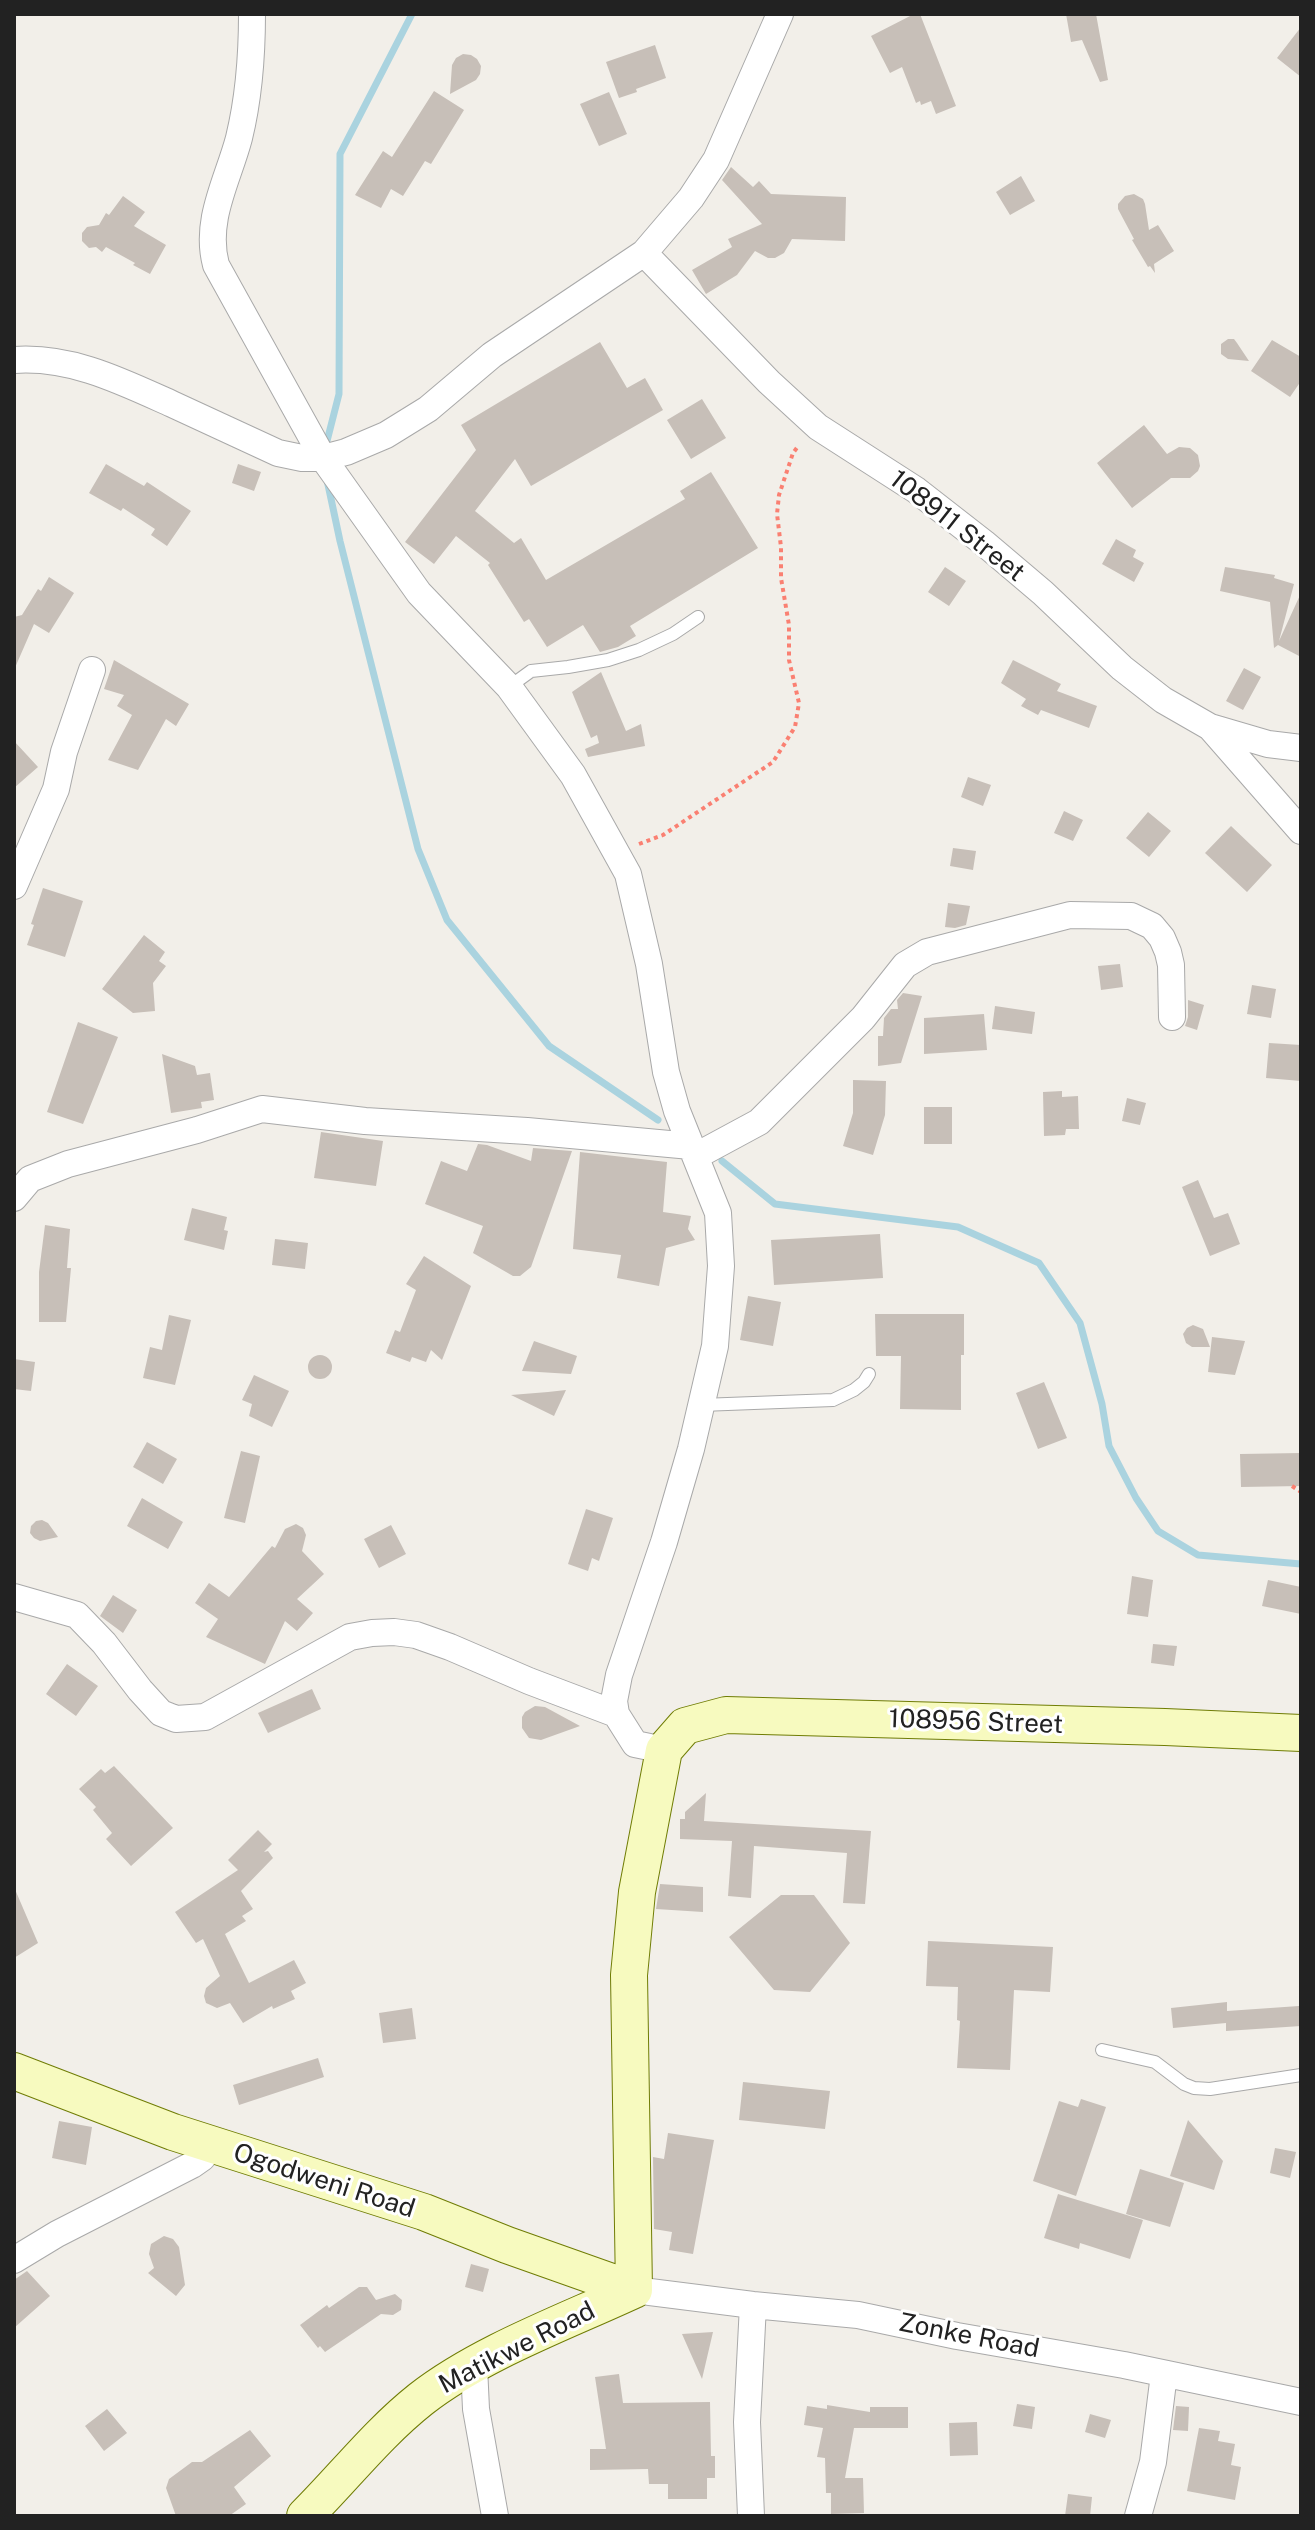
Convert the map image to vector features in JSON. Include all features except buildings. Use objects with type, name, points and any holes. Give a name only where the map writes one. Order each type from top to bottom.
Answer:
[{"type":"street","points":[[252,14],[248,91],[238,141],[215,214],[211,249],[216,265],[323,458],[419,593],[509,687],[573,775],[628,874],[649,964],[666,1072],[677,1111],[718,1213],[721,1266],[715,1346],[691,1449],[664,1542],[619,1675],[614,1701],[616,1714],[635,1744],[664,1750],[637,1892],[629,1975],[634,2290]]},
{"type":"street","points":[[14,360],[63,363],[102,372],[278,453],[302,458],[323,458],[346,452],[386,435],[417,415],[492,355],[644,253],[691,198],[716,160],[780,14]]},
{"type":"street","name":"108911 Street","points":[[644,253],[769,382],[814,423],[916,490],[1043,593],[1122,668],[1182,713],[1210,727],[1268,744],[1301,748]]},
{"type":"street","points":[[14,886],[56,789],[64,752],[92,670]]},
{"type":"street","points":[[1210,727],[1301,831]]},
{"type":"street","points":[[14,1198],[30,1179],[68,1164],[197,1130],[262,1109],[365,1121],[527,1131],[693,1151],[759,1122],[863,1018],[905,965],[927,952],[1070,915],[1131,916],[1152,926],[1162,938],[1171,965],[1172,1017]]},
{"type":"street","points":[[14,1597],[77,1615],[161,1713],[176,1719],[205,1717],[350,1637],[394,1632],[416,1635],[450,1647],[616,1714]]},
{"type":"street","name":"108956 Street","points":[[664,1750],[685,1726],[726,1715],[1301,1733]]},
{"type":"street","name":"Ogodweni Road","points":[[14,2071],[213,2145],[424,2212],[634,2290]]},
{"type":"street","points":[[14,2260],[57,2234],[192,2165],[213,2145]]},
{"type":"street","name":"Zonke Road","points":[[634,2290],[858,2315],[1301,2402]]},
{"type":"street","name":"Matikwe Road","points":[[305,2516],[423,2397],[474,2366],[634,2290]]},
{"type":"street","points":[[751,2516],[747,2422],[753,2305]]},
{"type":"street","points":[[474,2366],[476,2409],[495,2516]]},
{"type":"street","points":[[1138,2516],[1153,2462],[1164,2374]]},
{"type":"lane","points":[[509,687],[531,671],[608,660],[639,650],[673,634],[698,617]]},
{"type":"lane","points":[[701,1405],[833,1400],[854,1390],[869,1374]]},
{"type":"lane","points":[[1102,2050],[1155,2062],[1194,2088],[1210,2089],[1301,2075]]},
{"type":"path","points":[[616,852],[663,835],[773,762],[795,727],[799,703],[789,660],[789,625],[781,578],[777,514],[779,495],[793,453],[814,423]]},
{"type":"path","points":[[1292,1486],[1301,1492]]},
{"type":"waterway","points":[[326,445],[339,394],[340,154],[412,14]]},
{"type":"waterway","points":[[327,480],[418,849],[447,920],[549,1046],[658,1120]]},
{"type":"waterway","points":[[722,1161],[775,1204],[958,1227],[1039,1263],[1080,1323],[1102,1404],[1109,1446],[1136,1498],[1158,1531],[1198,1555],[1301,1564]]}]
